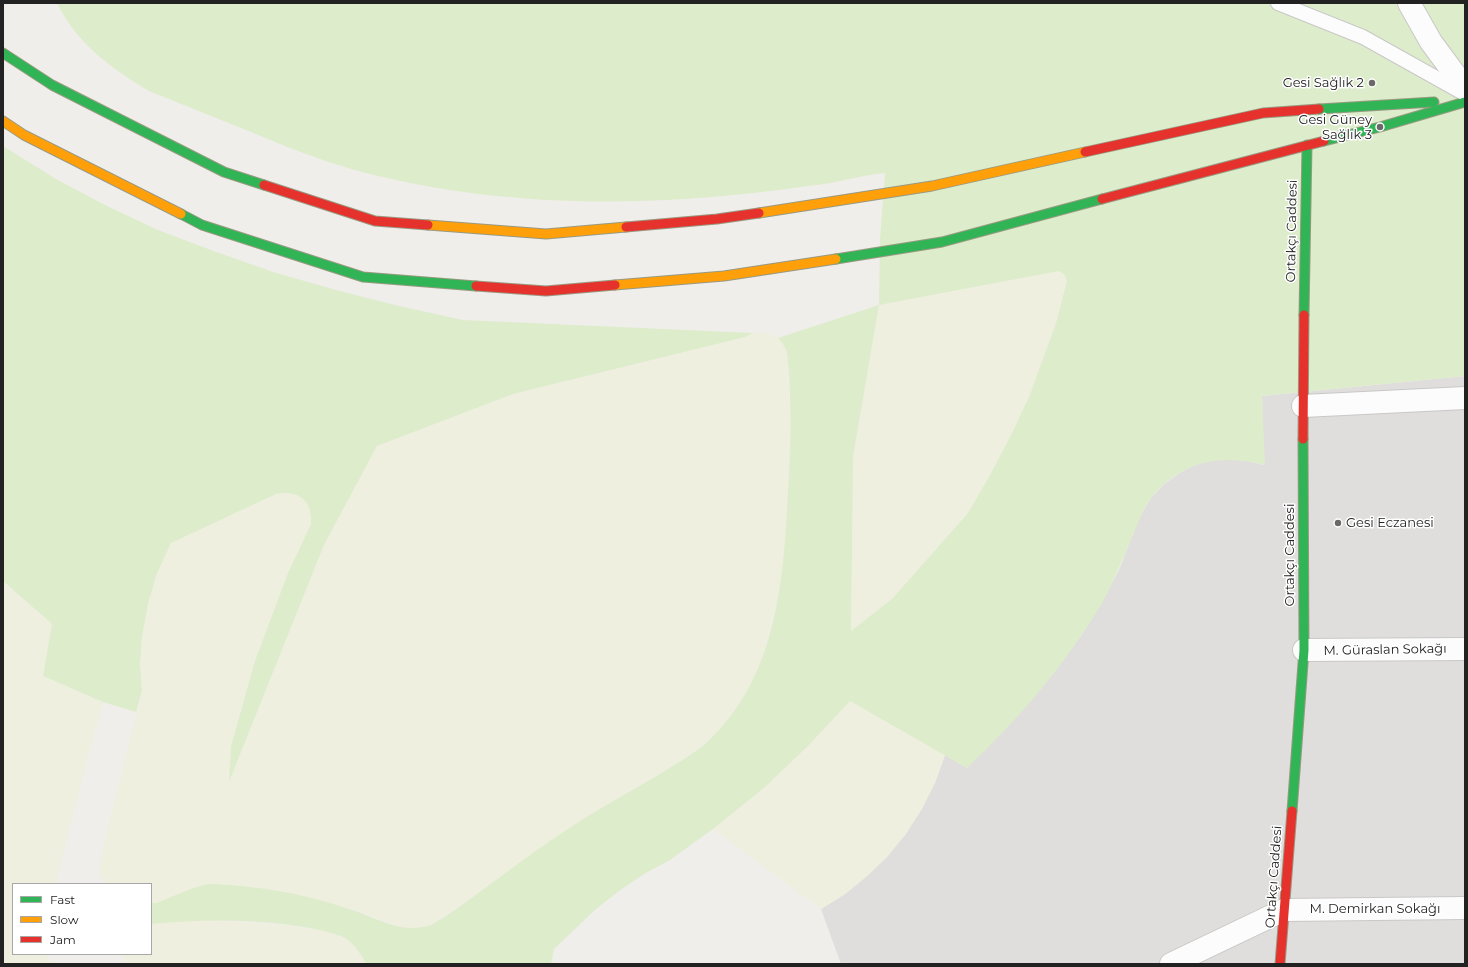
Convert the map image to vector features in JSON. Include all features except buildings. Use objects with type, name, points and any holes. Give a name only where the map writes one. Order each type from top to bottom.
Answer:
[{"type":"street","points":[[1409,3],[1431,42],[1465,88]]},
{"type":"street","points":[[3,54],[52,85],[224,172],[375,221],[546,234],[717,219],[932,186],[1263,113],[1465,101]]},
{"type":"street","points":[[3,121],[24,135],[202,225],[363,277],[546,291],[724,276],[942,242],[1380,127],[1465,101]]},
{"type":"street","name":"Ortakçı Caddesi","points":[[1280,964],[1304,650],[1303,406],[1307,145]]},
{"type":"street","points":[[1303,406],[1465,398]]},
{"type":"street","name":"M. Güraslan Sokağı","points":[[1304,650],[1465,649]]},
{"type":"street","name":"M. Demirkan Sokağı","points":[[1284,910],[1465,908]]},
{"type":"street","points":[[1170,964],[1284,910]]},
{"type":"lane","points":[[1278,3],[1363,37],[1465,94]]},
{"type":"shaded area","points":[[1465,376],[1465,964],[841,964],[821,909],[845,894],[888,856],[935,783],[945,755],[967,768],[1081,636],[1119,570],[1140,516],[1151,498],[1164,484],[1181,472],[1197,464],[1213,460],[1231,459],[1264,465],[1262,396]]},
{"type":"green space","points":[[57,3],[1465,3],[1465,376],[1262,396],[1265,465],[1238,460],[1212,461],[1188,468],[1158,489],[1144,510],[1109,590],[1087,628],[1040,691],[1005,730],[967,768],[850,701],[809,745],[765,787],[713,829],[670,860],[644,874],[619,891],[596,909],[554,949],[551,964],[366,964],[357,950],[345,938],[339,935],[307,927],[273,923],[227,921],[152,924],[152,903],[157,903],[196,887],[213,884],[246,886],[295,894],[342,907],[402,927],[411,928],[431,925],[453,911],[561,833],[677,764],[707,742],[730,716],[749,688],[762,658],[772,625],[779,592],[784,558],[790,455],[790,386],[787,352],[778,338],[879,305],[880,239],[885,173],[826,184],[735,195],[643,201],[517,198],[475,194],[433,187],[392,179],[326,161],[149,91],[122,74],[96,54],[74,31]],"holes":[[[1059,271],[1064,274],[1067,281],[1056,323],[1029,397],[990,475],[968,513],[892,599],[851,631],[853,457],[879,305]]]},
{"type":"green space","points":[[3,146],[56,179],[107,206],[158,230],[273,272],[399,306],[463,320],[753,333],[745,337],[513,394],[377,446],[324,545],[229,782],[231,746],[255,661],[288,573],[311,524],[311,516],[307,503],[302,498],[291,493],[276,494],[171,543],[157,573],[148,604],[142,637],[140,664],[142,691],[136,712],[103,702],[43,676],[52,624],[3,581]]},
{"type":"green space","points":[[1059,271],[1064,274],[1067,281],[1056,323],[1029,397],[990,475],[968,513],[892,599],[851,631],[853,457],[879,305]]},
{"type":"green space","points":[[762,332],[778,338],[787,352],[790,413],[785,555],[781,585],[774,617],[754,679],[741,702],[725,724],[706,742],[685,758],[574,825],[439,920],[431,925],[421,928],[408,929],[357,911],[318,900],[246,886],[209,884],[157,903],[152,903],[152,883],[104,883],[99,873],[105,837],[142,691],[140,664],[142,637],[148,604],[157,573],[171,543],[276,494],[292,493],[300,496],[306,501],[312,516],[311,524],[288,573],[255,661],[231,746],[230,780],[324,545],[377,446],[513,394],[745,337],[753,333]]},
{"type":"green space","points":[[3,581],[52,624],[43,676],[103,702],[56,883],[12,883],[12,955],[48,955],[52,964],[3,964]]},
{"type":"green space","points":[[850,701],[945,755],[935,783],[922,809],[906,834],[888,856],[867,876],[845,894],[821,909],[713,829],[765,787],[809,745]]},
{"type":"green space","points":[[216,920],[286,925],[320,930],[345,938],[356,949],[366,964],[127,964],[122,955],[152,955],[152,924],[178,921]]},
{"type":"traffic: fast","points":[[3,53],[52,85],[224,172],[264,185]]},
{"type":"traffic: fast","points":[[1319,109],[1434,102]]},
{"type":"traffic: fast","points":[[1324,141],[1380,127],[1465,102]]},
{"type":"traffic: fast","points":[[1304,315],[1307,145]]},
{"type":"traffic: fast","points":[[836,259],[942,242],[1102,199]]},
{"type":"traffic: fast","points":[[181,214],[202,225],[363,277],[476,286]]},
{"type":"traffic: fast","points":[[1292,811],[1304,650],[1303,439]]},
{"type":"traffic: slow","points":[[3,121],[24,135],[181,214]]},
{"type":"traffic: slow","points":[[759,213],[932,186],[1085,152]]},
{"type":"traffic: slow","points":[[428,225],[546,234],[626,227]]},
{"type":"traffic: slow","points":[[615,285],[724,276],[836,259]]},
{"type":"traffic: jam","points":[[1085,152],[1263,113],[1319,109]]},
{"type":"traffic: jam","points":[[1102,199],[1324,141]]},
{"type":"traffic: jam","points":[[264,185],[375,221],[428,225]]},
{"type":"traffic: jam","points":[[626,227],[717,219],[759,213]]},
{"type":"traffic: jam","points":[[476,286],[546,291],[615,285]]},
{"type":"traffic: jam","points":[[1303,439],[1304,315]]},
{"type":"traffic: jam","points":[[1280,964],[1292,811]]},
{"type":"place","name":"Gesi Sağlık 2","points":[[1372,83]]},
{"type":"place","name":"Gesi Güney Sağlık 3","points":[[1380,127]]},
{"type":"place","name":"Gesi Eczanesi","points":[[1338,523]]}]
